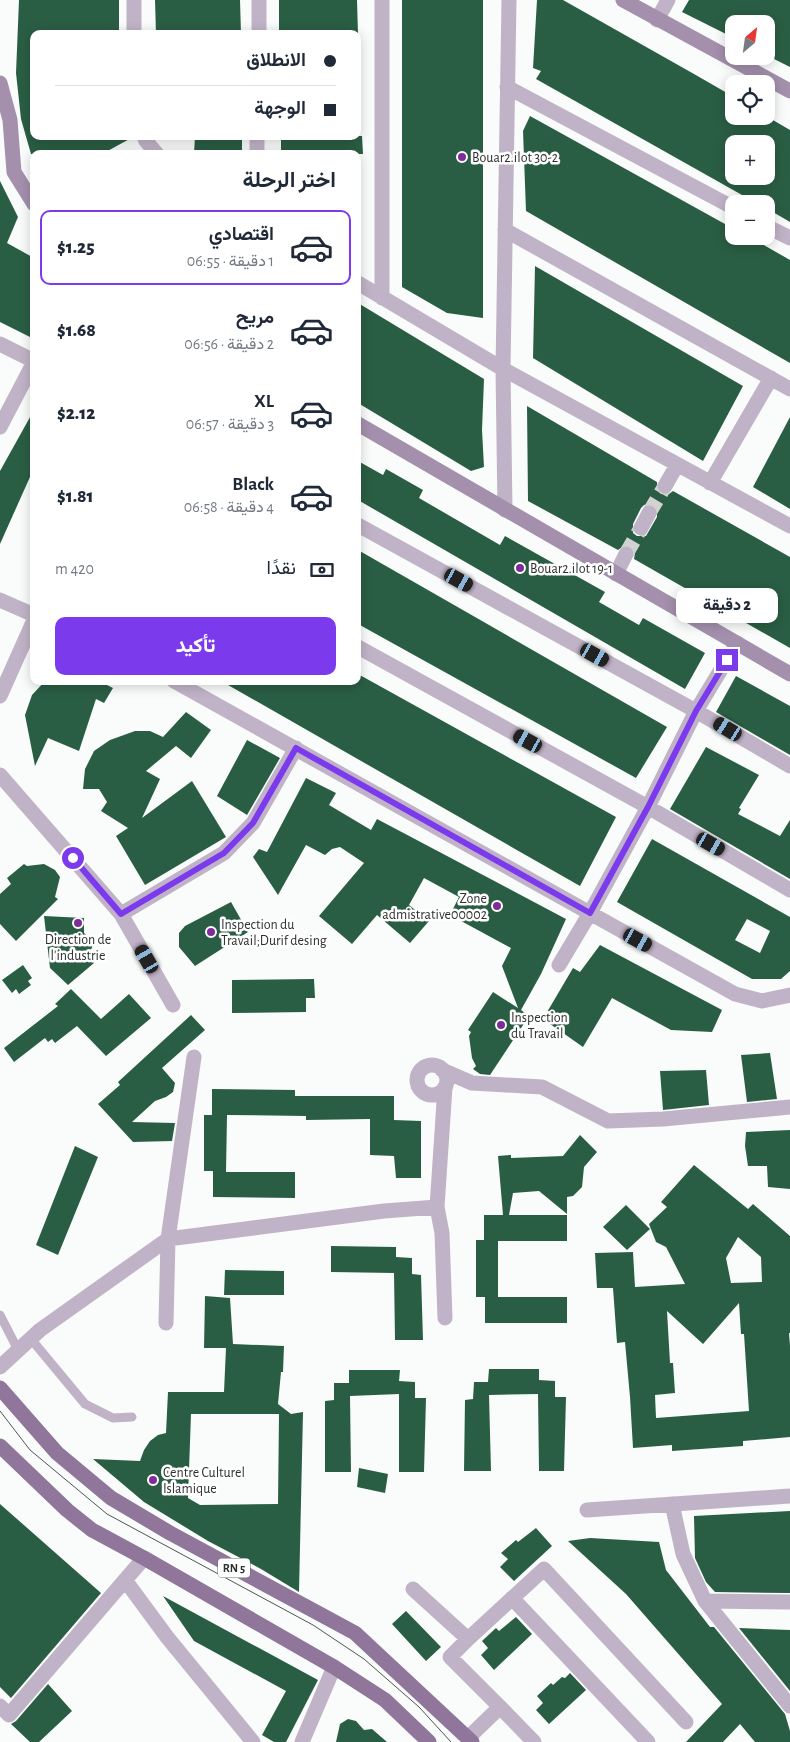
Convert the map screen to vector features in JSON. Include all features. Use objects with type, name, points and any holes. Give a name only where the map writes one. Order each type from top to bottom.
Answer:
[{"type":"main road","name":"RN 5","points":[[0,1388],[57,1453],[111,1498],[170,1534],[355,1634],[470,1740]]},
{"type":"main road","name":"RN 5","points":[[0,1446],[67,1510],[92,1530],[334,1667],[385,1700],[428,1742]]},
{"type":"street","points":[[134,0],[134,30]]},
{"type":"street","points":[[259,0],[259,30]]},
{"type":"street","points":[[382,0],[382,298]]},
{"type":"street","points":[[506,510],[503,369],[509,0]]},
{"type":"street","points":[[623,0],[790,91]]},
{"type":"street","points":[[657,20],[668,0]]},
{"type":"street","points":[[0,83],[10,120],[14,172],[30,198]]},
{"type":"street","points":[[507,87],[725,203]]},
{"type":"street","points":[[146,140],[154,150]]},
{"type":"street","points":[[505,230],[790,389]]},
{"type":"street","points":[[775,230],[790,238]]},
{"type":"street","points":[[361,285],[503,369],[790,526]]},
{"type":"street","points":[[0,344],[30,359]]},
{"type":"street","points":[[0,427],[30,369]]},
{"type":"street","points":[[710,483],[771,378]]},
{"type":"street","points":[[361,426],[790,674]]},
{"type":"street","points":[[665,486],[677,465]]},
{"type":"street","points":[[641,528],[649,513]]},
{"type":"street","points":[[361,527],[696,711],[790,766]]},
{"type":"street","points":[[616,574],[626,554]]},
{"type":"street","points":[[0,600],[30,613]]},
{"type":"street","points":[[0,696],[30,629]]},
{"type":"street","points":[[559,965],[648,807],[696,711],[737,643]]},
{"type":"street","points":[[361,649],[648,807],[790,890]]},
{"type":"street","points":[[181,685],[735,994],[762,1001],[790,995]]},
{"type":"street","points":[[121,914],[224,853],[253,823],[296,748]]},
{"type":"street","points":[[0,775],[121,914],[173,1005]]},
{"type":"street","points":[[166,1323],[168,1240],[194,1057]]},
{"type":"street","points":[[445,1088],[438,1094],[428,1096],[419,1090],[416,1080],[420,1071],[428,1065],[433,1065],[472,1083],[542,1087],[608,1121],[663,1119],[790,1107]]},
{"type":"street","points":[[442,1070],[447,1078],[437,1207],[442,1233],[445,1318]]},
{"type":"street","points":[[0,1366],[40,1330],[168,1240],[384,1211],[437,1207]]},
{"type":"street","points":[[587,1510],[790,1496]]},
{"type":"street","points":[[672,1504],[684,1554],[705,1601],[790,1706]]},
{"type":"street","points":[[0,1706],[9,1715],[144,1558]]},
{"type":"street","points":[[534,1742],[450,1657],[544,1569],[686,1722]]},
{"type":"street","points":[[125,1580],[167,1637],[252,1742]]},
{"type":"street","points":[[412,1589],[468,1640]]},
{"type":"street","points":[[512,1598],[648,1742]]},
{"type":"street","points":[[705,1601],[790,1602]]},
{"type":"street","points":[[302,1742],[334,1667]]},
{"type":"street","points":[[470,1740],[500,1707]]},
{"type":"lane","points":[[0,1315],[18,1350]]},
{"type":"lane","points":[[31,1339],[84,1404],[113,1418],[132,1417]]},
{"type":"building","points":[[19,0],[119,0],[119,30],[30,30],[30,140],[128,140],[109,150],[30,150],[21,119],[16,73]]},
{"type":"building","points":[[155,0],[240,0],[241,30],[156,30]]},
{"type":"building","points":[[279,0],[357,0],[358,30],[279,30]]},
{"type":"building","points":[[402,0],[483,0],[483,318],[447,313],[402,287]]},
{"type":"building","points":[[537,0],[563,0],[725,92],[725,125],[775,125],[775,121],[790,130],[790,222],[775,213],[775,195],[742,195],[536,79],[541,71],[533,68]]},
{"type":"building","points":[[689,0],[790,0],[790,67],[775,60],[775,15],[725,15],[725,34],[682,12]]},
{"type":"building","points":[[530,116],[725,224],[725,245],[764,245],[790,260],[790,363],[526,211],[523,131]]},
{"type":"building","points":[[362,136],[363,154],[361,154],[361,150],[281,150],[281,140],[361,140]]},
{"type":"building","points":[[195,140],[242,140],[242,150],[194,150]]},
{"type":"building","points":[[0,181],[18,217],[7,243],[30,256],[30,337],[0,322]]},
{"type":"building","points":[[535,266],[743,386],[703,461],[533,358]]},
{"type":"building","points":[[361,305],[484,379],[482,430],[484,467],[471,471],[361,405]]},
{"type":"building","points":[[527,406],[657,482],[657,490],[661,494],[669,494],[673,491],[790,557],[790,648],[634,559],[635,553],[631,546],[625,545],[618,550],[528,501]],"holes":[[[649,504],[657,508],[657,517],[646,536],[637,536],[633,533],[633,524],[641,508]]]},
{"type":"building","points":[[30,417],[30,477],[0,544],[0,471]]},
{"type":"building","points":[[790,417],[790,509],[753,487]]},
{"type":"building","name":"Bouar2.ilot 19-1","points":[[361,463],[383,475],[386,469],[423,490],[419,498],[500,545],[505,536],[605,592],[599,602],[639,625],[643,618],[705,653],[685,689],[361,502]]},
{"type":"building","points":[[361,552],[667,727],[636,778],[361,626]]},
{"type":"building","points":[[361,676],[616,817],[580,886],[228,685],[361,685]]},
{"type":"building","points":[[736,676],[790,706],[790,755],[716,712]]},
{"type":"building","points":[[41,685],[107,685],[113,688],[104,703],[96,699],[79,751],[48,738],[35,766],[25,715],[32,695]]},
{"type":"building","points":[[186,712],[211,730],[191,758],[176,746],[146,771],[160,779],[142,818],[192,781],[226,837],[145,885],[116,836],[128,828],[101,811],[107,802],[99,789],[83,789],[85,769],[94,751],[110,740],[135,731],[150,731],[163,737]]},
{"type":"building","points":[[247,740],[280,758],[247,815],[217,796]]},
{"type":"building","points":[[706,747],[759,775],[739,808],[741,809],[738,814],[780,836],[790,820],[790,879],[670,809]]},
{"type":"building","points":[[306,778],[336,793],[329,805],[371,830],[377,819],[566,919],[541,974],[521,1010],[529,1016],[490,1075],[480,1074],[473,1069],[476,1066],[472,1058],[469,1036],[471,1032],[468,1030],[493,992],[518,1008],[502,966],[511,948],[450,915],[459,897],[424,878],[409,905],[429,921],[410,943],[377,915],[352,944],[319,916],[364,863],[340,847],[332,849],[325,855],[306,845],[278,895],[253,857],[259,849],[267,852]]},
{"type":"building","points":[[652,839],[790,917],[790,971],[781,979],[752,979],[617,902]],"holes":[[[747,919],[770,931],[760,953],[735,940]]]},
{"type":"building","points":[[24,864],[27,866],[44,864],[55,870],[60,877],[55,897],[58,899],[16,941],[0,924],[0,894],[11,884],[7,878]]},
{"type":"building","points":[[231,902],[248,932],[195,966],[179,947],[179,933],[185,926]]},
{"type":"building","points":[[44,916],[84,918],[84,933],[93,941],[92,948],[86,954],[94,963],[68,985],[50,968]]},
{"type":"building","points":[[600,945],[722,1010],[712,1032],[671,1030],[612,998],[583,1047],[543,1019],[573,968],[580,972]]},
{"type":"building","points":[[23,965],[32,978],[28,981],[31,985],[19,994],[16,989],[12,993],[2,980]]},
{"type":"building","points":[[314,979],[315,998],[306,998],[306,1012],[232,1013],[232,980]]},
{"type":"building","points":[[71,989],[101,1019],[129,994],[151,1018],[106,1056],[77,1026],[55,1043],[52,1039],[48,1042],[45,1038],[14,1062],[4,1048],[58,1006],[55,1004]]},
{"type":"building","points":[[191,1015],[205,1030],[162,1068],[175,1083],[173,1092],[155,1101],[132,1122],[175,1123],[172,1141],[133,1142],[98,1104],[120,1085],[118,1082]]},
{"type":"building","points":[[770,1053],[777,1099],[747,1102],[741,1055]]},
{"type":"building","points":[[706,1070],[709,1105],[663,1110],[660,1071]]},
{"type":"building","points":[[212,1089],[295,1090],[295,1096],[394,1096],[394,1120],[421,1121],[421,1178],[396,1178],[394,1156],[370,1155],[370,1119],[306,1120],[306,1116],[227,1115],[226,1172],[295,1172],[295,1198],[213,1197],[213,1171],[204,1171],[204,1115],[212,1115]]},
{"type":"building","points":[[790,1130],[790,1189],[768,1187],[767,1166],[748,1166],[745,1146],[746,1132]]},
{"type":"building","points":[[580,1135],[597,1152],[584,1167],[582,1187],[573,1196],[567,1197],[567,1214],[539,1191],[513,1193],[509,1215],[567,1215],[567,1241],[498,1241],[498,1297],[567,1297],[567,1323],[485,1323],[485,1297],[476,1297],[476,1240],[484,1240],[484,1215],[503,1215],[498,1156],[511,1155],[511,1158],[563,1156]]},
{"type":"building","points":[[75,1146],[98,1157],[58,1255],[36,1245]]},
{"type":"building","points":[[694,1165],[748,1209],[753,1204],[790,1236],[790,1437],[743,1441],[743,1446],[672,1451],[672,1445],[633,1448],[625,1342],[617,1343],[613,1288],[597,1288],[595,1253],[633,1252],[635,1287],[685,1284],[666,1247],[656,1242],[649,1224],[667,1207],[661,1202]],"holes":[[[738,1237],[761,1257],[762,1282],[731,1283],[726,1258]],[[739,1303],[741,1334],[744,1334],[749,1411],[656,1418],[655,1395],[675,1393],[673,1363],[670,1363],[667,1311],[703,1344]]]},
{"type":"building","points":[[626,1205],[650,1229],[627,1250],[603,1227]]},
{"type":"building","points":[[331,1246],[396,1247],[396,1257],[412,1258],[412,1274],[421,1275],[423,1340],[395,1340],[394,1273],[331,1272]]},
{"type":"building","points":[[225,1270],[284,1271],[284,1295],[224,1295]]},
{"type":"building","name":"Centre Culturel Islamique","points":[[205,1296],[230,1298],[233,1344],[284,1346],[283,1372],[281,1372],[278,1404],[291,1414],[303,1412],[299,1592],[208,1541],[144,1502],[93,1459],[140,1461],[150,1441],[158,1435],[166,1433],[168,1392],[224,1392],[226,1348],[204,1348]],"holes":[[[191,1414],[279,1414],[278,1504],[200,1505],[188,1498]]]},
{"type":"building","points":[[489,1369],[539,1369],[539,1380],[555,1381],[555,1397],[566,1397],[564,1471],[539,1471],[538,1394],[489,1395],[491,1471],[464,1471],[465,1400],[473,1399],[474,1382],[488,1382]]},
{"type":"building","points":[[349,1370],[400,1370],[399,1381],[415,1382],[415,1398],[426,1398],[424,1472],[399,1472],[399,1394],[350,1396],[351,1472],[325,1472],[325,1401],[334,1400],[334,1383],[349,1383]]},
{"type":"building","points":[[359,1468],[388,1474],[385,1493],[357,1487]]},
{"type":"building","points":[[0,1504],[101,1593],[11,1698],[0,1687]]},
{"type":"building","points":[[790,1511],[790,1593],[715,1592],[706,1582],[695,1558],[694,1516]]},
{"type":"building","points":[[536,1528],[552,1546],[514,1581],[500,1567],[508,1559],[501,1553],[516,1540],[518,1542]]},
{"type":"building","points":[[590,1538],[659,1542],[666,1570],[710,1627],[714,1627],[785,1714],[790,1731],[790,1742],[755,1742],[740,1724],[723,1742],[686,1742],[722,1704],[626,1594],[568,1541]]},
{"type":"building","points":[[163,1596],[318,1680],[286,1742],[274,1742],[262,1735],[286,1691],[194,1641]]},
{"type":"building","points":[[406,1611],[441,1647],[426,1661],[392,1624]]},
{"type":"building","points":[[516,1617],[532,1634],[494,1670],[481,1655],[488,1648],[482,1641],[496,1628],[499,1631]]},
{"type":"building","points":[[739,1628],[790,1630],[790,1691]]},
{"type":"building","points":[[570,1673],[586,1690],[549,1724],[536,1710],[543,1703],[537,1696],[551,1683],[553,1685]]},
{"type":"building","points":[[48,1684],[72,1711],[39,1742],[30,1742],[11,1724],[16,1721]]},
{"type":"building","points":[[348,1719],[356,1721],[364,1730],[372,1729],[387,1742],[336,1742],[340,1724]]},
{"type":"tunnel","points":[[649,513],[665,486]]},
{"type":"tunnel","points":[[626,554],[641,528]]},
{"type":"tram line","points":[[0,1411],[30,1450],[107,1514],[313,1625],[364,1659],[419,1707],[451,1742]]},
{"type":"place","name":"Bouar2.ilot 30-2","points":[[462,157]]},
{"type":"place","name":"Bouar2.ilot 19-1","points":[[520,568]]},
{"type":"place","name":"Zone admistrative00002","points":[[497,906]]},
{"type":"place","name":"Direction de l'industrie","points":[[78,923]]},
{"type":"place","name":"Inspection du Travail;Durif desing","points":[[211,932]]},
{"type":"place","name":"Inspection du Travail","points":[[501,1025]]},
{"type":"place","name":"Centre Culturel Islamique","points":[[153,1480]]},
{"type":"route","points":[[73,858],[121,914],[224,853],[253,823],[296,748],[590,913],[648,807],[696,711],[727,660]]}]
